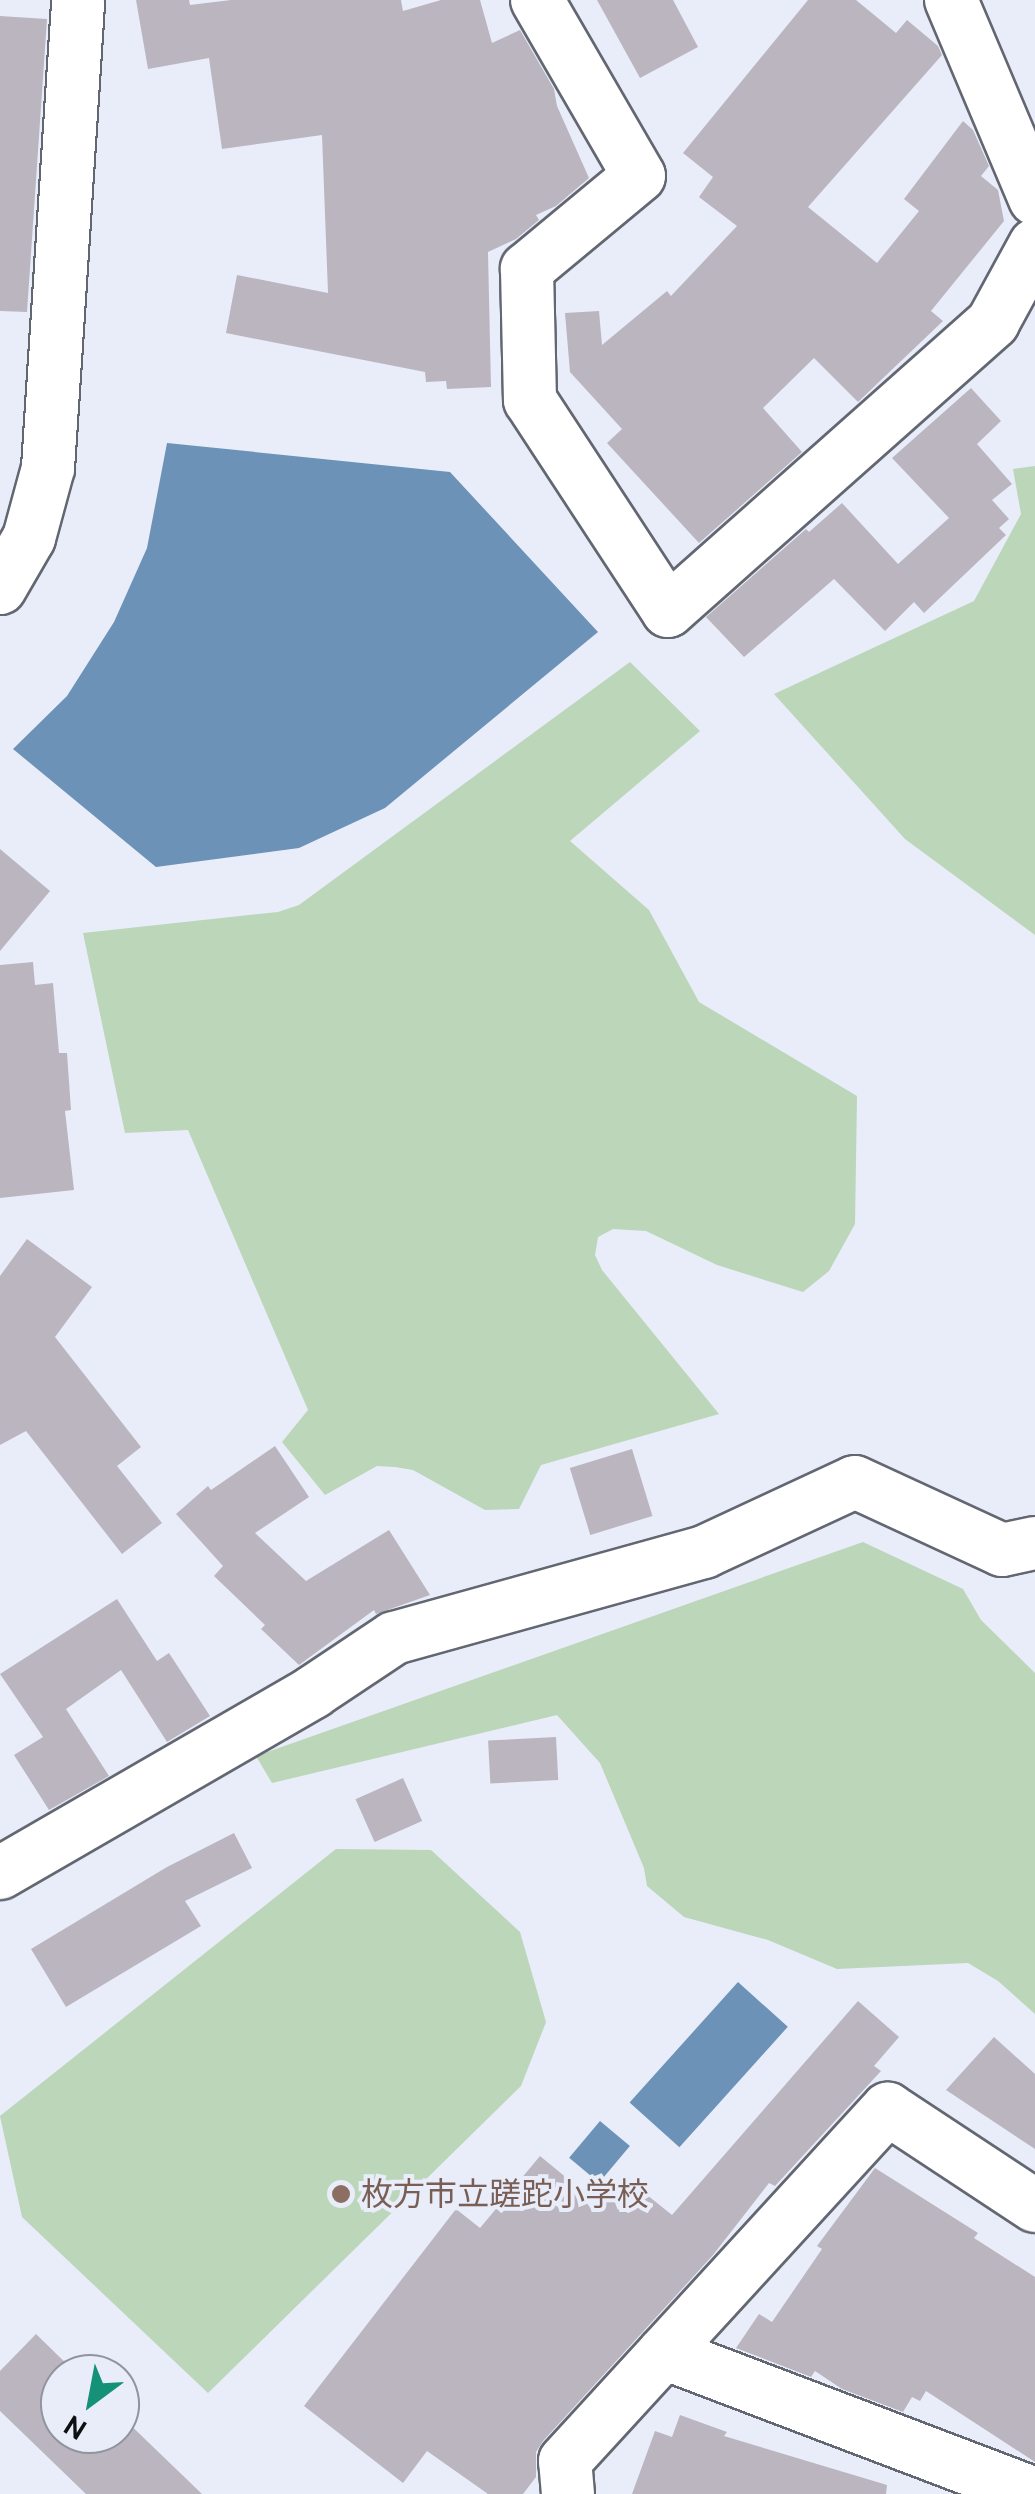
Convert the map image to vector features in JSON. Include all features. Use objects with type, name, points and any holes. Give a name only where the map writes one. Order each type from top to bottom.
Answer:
[{"type":"street","points":[[0,588],[29,538],[48,468],[78,0]]},
{"type":"street","points":[[537,0],[639,176],[527,269],[530,400],[668,611],[993,322],[1035,245]]},
{"type":"street","points":[[951,0],[1035,199]]},
{"type":"street","points":[[0,1873],[313,1692],[394,1638],[704,1552],[855,1482],[1002,1550],[1035,1543]]},
{"type":"street","points":[[568,2494],[565,2461],[888,2109],[1035,2206]]},
{"type":"street","points":[[664,2352],[1035,2494]]},
{"type":"green space","points":[[1035,466],[1035,935],[905,839],[774,694],[974,601],[1021,514],[1013,469]]},
{"type":"green space","points":[[630,662],[700,731],[570,841],[649,910],[699,1002],[857,1096],[855,1224],[829,1271],[803,1292],[717,1265],[646,1231],[613,1229],[598,1237],[595,1255],[602,1270],[719,1414],[541,1465],[519,1509],[485,1510],[413,1470],[395,1467],[377,1466],[325,1495],[282,1442],[308,1410],[188,1130],[125,1133],[83,933],[278,912],[299,905]]},
{"type":"green space","points":[[863,1542],[963,1589],[981,1620],[1035,1673],[1035,2014],[998,1981],[968,1963],[837,1969],[768,1940],[684,1917],[647,1886],[644,1868],[600,1763],[557,1715],[272,1783],[256,1756]]},
{"type":"green space","points":[[336,1849],[431,1850],[520,1932],[546,2022],[521,2086],[208,2393],[22,2217],[0,2116]]},
{"type":"water","points":[[167,443],[450,472],[598,632],[385,808],[299,848],[156,867],[13,749],[67,696],[114,622],[147,548]]},
{"type":"water","points":[[738,1982],[788,2027],[679,2147],[630,2102]]},
{"type":"water","points":[[600,2121],[630,2146],[599,2183],[569,2158]]},
{"type":"building","points":[[136,0],[189,0],[190,5],[231,0],[401,0],[403,11],[441,0],[480,0],[492,43],[520,30],[554,89],[557,106],[589,178],[556,206],[536,215],[539,220],[516,239],[488,252],[491,387],[447,389],[446,381],[426,382],[425,372],[226,333],[237,275],[328,293],[322,135],[222,149],[209,58],[148,69]]},
{"type":"building","points":[[597,0],[673,0],[698,47],[640,78]]},
{"type":"building","points":[[808,0],[856,0],[896,33],[907,20],[938,46],[942,55],[808,207],[877,263],[919,211],[904,199],[963,121],[973,130],[989,166],[981,176],[998,190],[1004,221],[931,311],[943,321],[858,402],[814,358],[763,408],[802,452],[699,543],[607,443],[622,429],[570,372],[565,313],[599,311],[602,345],[667,291],[671,296],[737,226],[699,197],[713,177],[683,153]]},
{"type":"building","points":[[0,16],[47,19],[27,312],[0,311]]},
{"type":"building","points":[[971,388],[1001,421],[977,444],[1012,484],[992,500],[1009,519],[999,528],[1006,535],[924,613],[914,602],[885,631],[834,579],[744,657],[706,617],[806,529],[809,532],[842,503],[898,564],[949,518],[892,458]]},
{"type":"building","points":[[0,849],[50,891],[0,951]]},
{"type":"building","points":[[33,962],[35,985],[53,983],[59,1053],[67,1053],[71,1110],[65,1111],[74,1190],[0,1198],[0,965]]},
{"type":"building","points":[[27,1239],[92,1287],[55,1337],[141,1447],[117,1466],[162,1523],[122,1554],[26,1431],[0,1445],[0,1276]]},
{"type":"building","points":[[275,1446],[309,1497],[255,1533],[306,1581],[389,1530],[430,1595],[376,1614],[374,1610],[299,1665],[261,1629],[265,1625],[214,1576],[223,1566],[176,1514],[208,1486],[211,1490]]},
{"type":"building","points":[[632,1449],[652,1516],[590,1535],[570,1468]]},
{"type":"building","points":[[117,1599],[157,1661],[169,1653],[210,1716],[167,1742],[121,1670],[66,1709],[109,1776],[49,1810],[14,1755],[43,1737],[0,1674]]},
{"type":"building","points":[[556,1737],[558,1780],[490,1783],[488,1741]]},
{"type":"building","points":[[403,1778],[422,1821],[375,1842],[355,1799]]},
{"type":"building","points":[[234,1833],[252,1868],[185,1901],[201,1926],[66,2007],[31,1949],[167,1867]]},
{"type":"building","points":[[858,2001],[899,2037],[874,2066],[881,2071],[775,2186],[769,2183],[713,2255],[543,2441],[536,2452],[536,2477],[523,2494],[488,2494],[427,2451],[403,2483],[304,2406],[456,2209],[480,2228],[540,2156],[602,2207],[626,2178],[672,2215]]},
{"type":"building","points":[[994,2037],[1035,2074],[1035,2149],[946,2090]]},
{"type":"building","points":[[875,2168],[978,2233],[974,2238],[1035,2277],[1035,2462],[926,2391],[920,2401],[912,2397],[903,2412],[842,2389],[815,2371],[811,2377],[736,2348],[759,2314],[772,2322],[822,2249],[817,2246]]},
{"type":"building","points":[[36,2334],[56,2354],[40,2354],[40,2450],[0,2411],[0,2371]]},
{"type":"building","points":[[680,2415],[727,2432],[724,2436],[887,2485],[886,2494],[632,2494],[655,2431],[672,2437]]},
{"type":"building","points":[[140,2434],[202,2494],[86,2494],[45,2454],[140,2454]]},
{"type":"place","name":"枚方市立蹉跎小学校","points":[[341,2194]]}]
